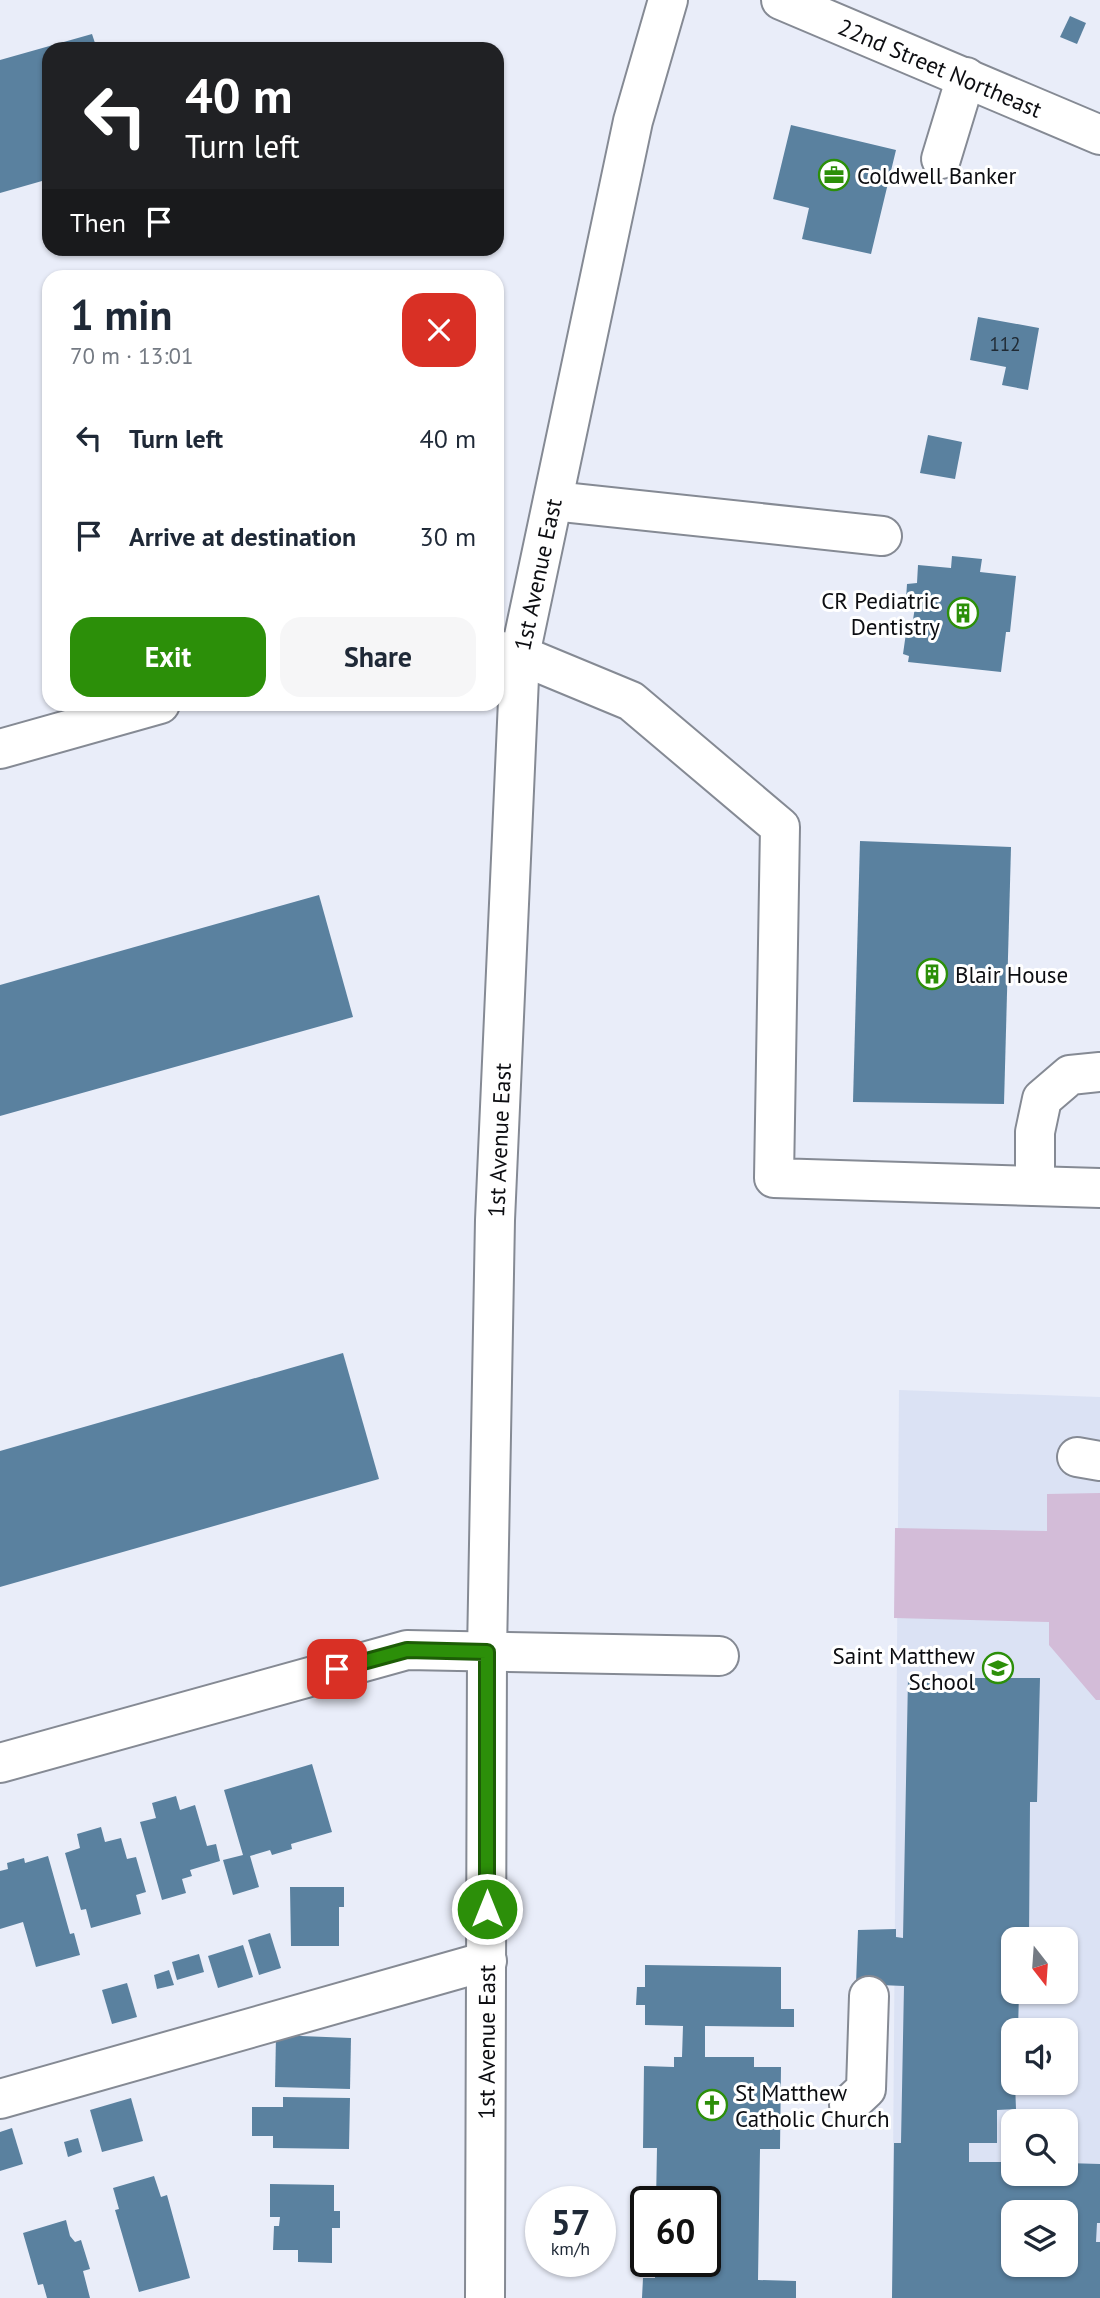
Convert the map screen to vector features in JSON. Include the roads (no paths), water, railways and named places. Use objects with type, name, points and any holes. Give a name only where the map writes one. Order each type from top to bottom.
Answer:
[{"type":"main road","name":"22nd Street Northeast","points":[[781,0],[1100,135]]},
{"type":"main road","name":"1st Avenue East","points":[[485,2298],[487,1652],[508,652],[552,501],[658,9]]},
{"type":"main road","points":[[941,159],[965,77]]},
{"type":"main road","points":[[552,501],[882,536]]},
{"type":"main road","points":[[508,652],[631,701],[780,827],[774,1178],[1100,1188]]},
{"type":"main road","points":[[0,749],[135,711]]},
{"type":"main road","points":[[1035,1186],[1035,1132],[1042,1099],[1070,1075],[1100,1073]]},
{"type":"main road","points":[[0,1763],[407,1650],[719,1656]]},
{"type":"main road","points":[[0,2099],[487,1961]]},
{"type":"main road","points":[[849,2105],[866,2089],[869,1996]]},
{"type":"place","name":"Coldwell Banker","points":[[834,175]]},
{"type":"place","name":"CR Pediatric Dentistry","points":[[963,613]]},
{"type":"place","name":"Blair House","points":[[932,974]]},
{"type":"place","name":"Saint Matthew School","points":[[998,1668]]},
{"type":"place","name":"St Matthew Catholic Church","points":[[712,2105]]}]
